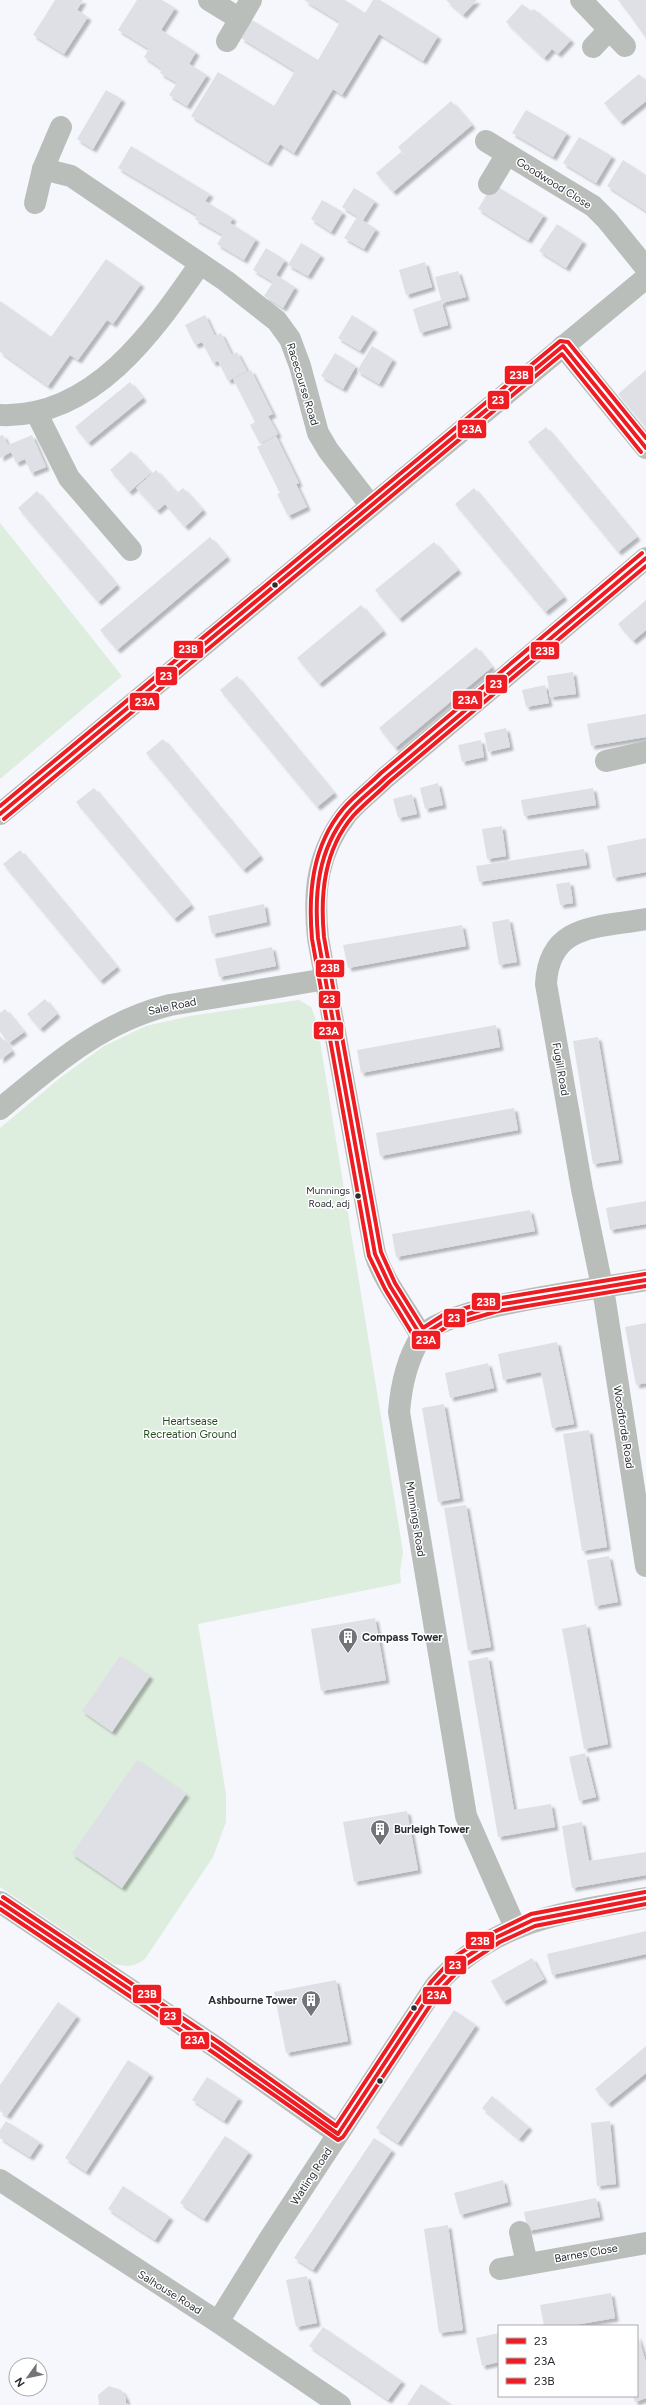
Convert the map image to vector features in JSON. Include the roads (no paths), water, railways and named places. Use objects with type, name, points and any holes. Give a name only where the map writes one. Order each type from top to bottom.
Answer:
[{"type":"street","points":[[209,0],[240,19]]},
{"type":"street","points":[[227,41],[251,0]]},
{"type":"street","points":[[581,0],[625,46]]},
{"type":"street","points":[[593,47],[609,30]]},
{"type":"street","points":[[35,203],[43,169],[61,127]]},
{"type":"street","name":"Goodwood Close","points":[[486,141],[593,206],[607,220],[646,268]]},
{"type":"street","name":"Goodwood Close","points":[[489,184],[507,154]]},
{"type":"street","name":"Racecourse Road","points":[[43,169],[71,176],[200,264],[277,321],[286,333],[300,366],[318,433],[328,450],[371,506]]},
{"type":"street","points":[[0,415],[36,412],[88,390],[115,370],[147,336],[200,264]]},
{"type":"street","points":[[0,814],[646,278]]},
{"type":"street","points":[[563,346],[646,448]]},
{"type":"street","points":[[36,412],[69,478],[132,550]]},
{"type":"street","points":[[646,558],[385,778],[348,813],[327,847],[320,868],[315,901],[318,938],[375,1254],[390,1287],[406,1307],[421,1336],[445,1321],[466,1312],[497,1305],[646,1280]]},
{"type":"street","points":[[606,761],[646,752]]},
{"type":"street","name":"Fugill Road","points":[[601,1288],[546,984],[547,967],[558,944],[567,936],[579,931],[646,919]]},
{"type":"street","name":"Sale Road","points":[[0,1109],[92,1037],[145,1011],[170,1005],[326,979]]},
{"type":"street","name":"Woodforde Road","points":[[601,1288],[646,1566]]},
{"type":"street","name":"Munnings Road","points":[[421,1336],[402,1385],[399,1412],[466,1816],[515,1927]]},
{"type":"street","name":"Watling Road","points":[[218,2322],[338,2134],[436,1985],[458,1962],[515,1927],[555,1915],[646,1898]]},
{"type":"street","points":[[0,1902],[204,2039],[338,2134]]},
{"type":"street","name":"Salhouse Road","points":[[0,2180],[218,2322],[340,2405]]},
{"type":"street","points":[[520,2232],[526,2264]]},
{"type":"street","name":"Barnes Close","points":[[500,2269],[646,2243]]},
{"type":"place","name":"Munnings Road, adj","points":[[358,1196]]},
{"type":"place","name":"Compass Tower","points":[[348,1654]]},
{"type":"place","name":"Burleigh Tower","points":[[380,1846]]},
{"type":"place","name":"Ashbourne Tower","points":[[311,2017]]},
{"type":"park label","name":"Heartsease Recreation Ground","points":[[190,1427]]}]
